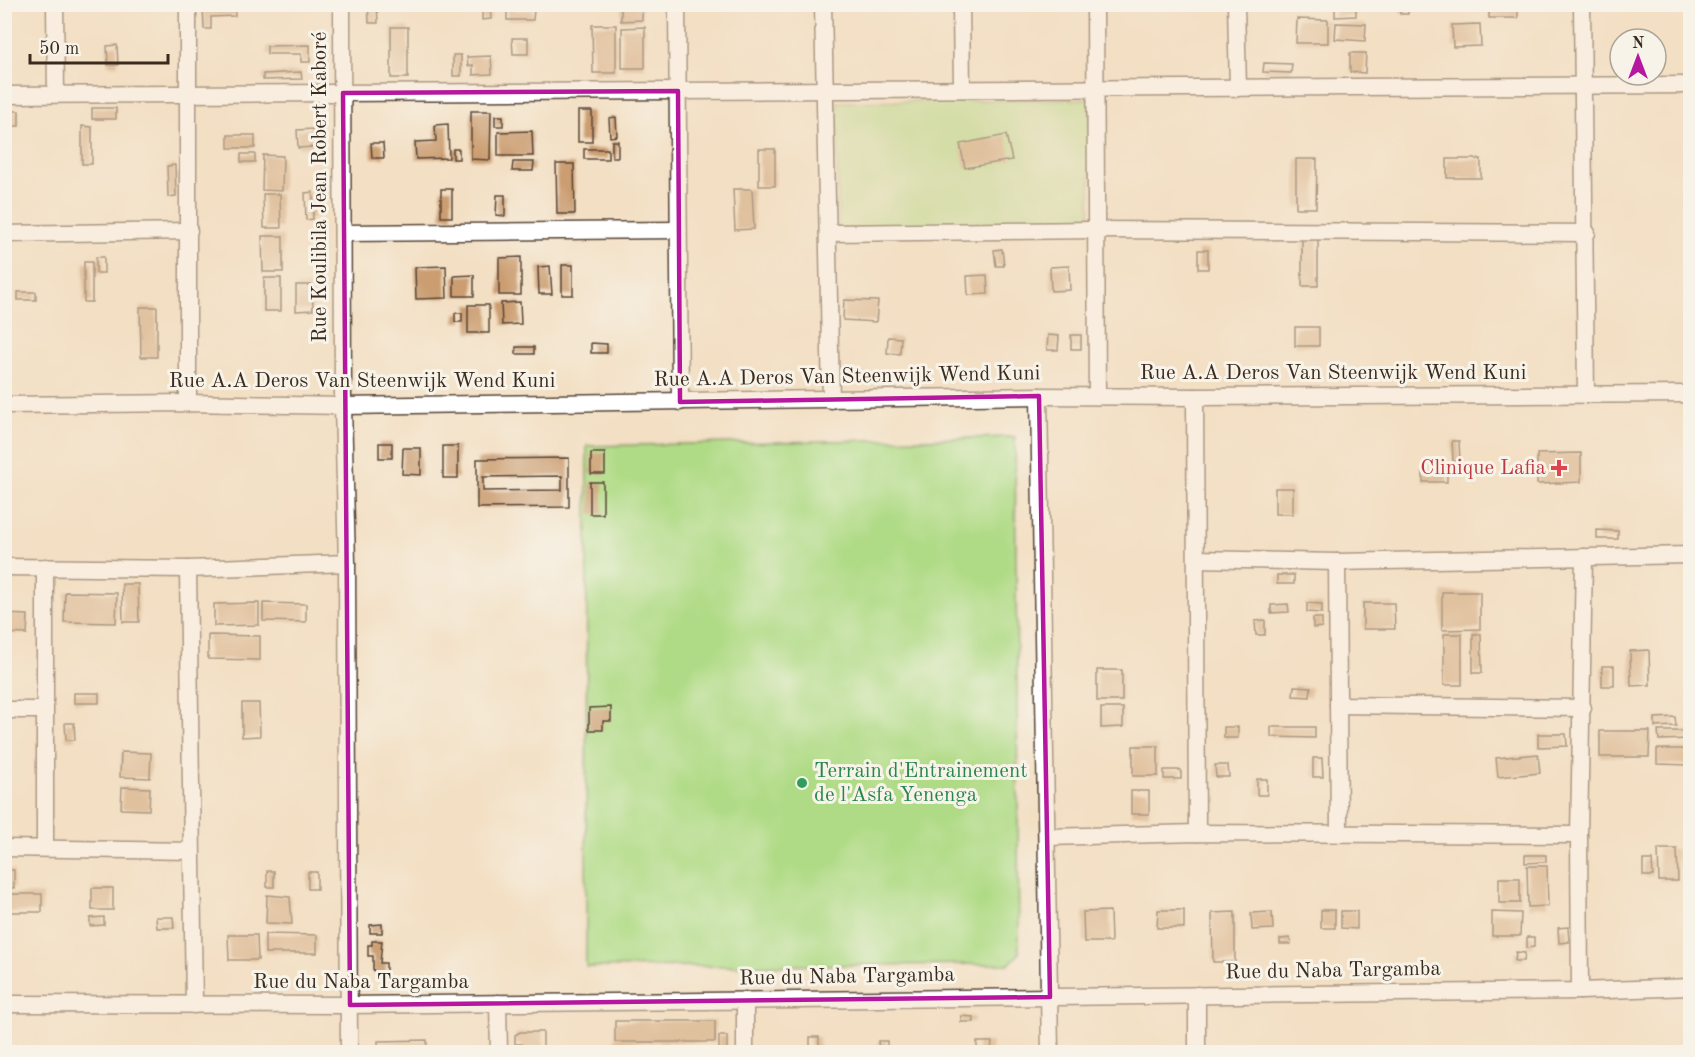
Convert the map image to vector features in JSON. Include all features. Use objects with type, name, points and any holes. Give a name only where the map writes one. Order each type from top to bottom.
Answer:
[{"type":"street","points":[[55,4],[56,94]]},
{"type":"street","points":[[188,404],[189,4]]},
{"type":"street","name":"Rue Koulibila Jean Robert Kaboré","points":[[342,4],[349,1053]]},
{"type":"street","points":[[677,4],[680,402]]},
{"type":"street","points":[[823,4],[831,400]]},
{"type":"street","points":[[961,4],[962,89]]},
{"type":"street","points":[[1095,4],[1097,396]]},
{"type":"street","points":[[1236,4],[1238,88]]},
{"type":"street","points":[[1582,4],[1587,233],[1586,395]]},
{"type":"street","points":[[4,94],[1690,85]]},
{"type":"street","points":[[343,233],[678,230]]},
{"type":"street","points":[[828,233],[1096,230],[1587,233]]},
{"type":"street","points":[[4,234],[189,231]]},
{"type":"street","name":"Rue A.A Deros Van Steenwijk Wend Kuni","points":[[4,405],[343,406],[1040,396],[1690,394]]},
{"type":"street","points":[[1040,396],[1050,1053]]},
{"type":"street","points":[[1195,397],[1197,833]]},
{"type":"street","points":[[1197,559],[1337,562],[1690,555]]},
{"type":"street","points":[[1580,991],[1579,835],[1584,557]]},
{"type":"street","points":[[1337,562],[1339,833]]},
{"type":"street","points":[[4,567],[188,569],[347,563]]},
{"type":"street","points":[[45,567],[45,848]]},
{"type":"street","points":[[188,569],[194,1005]]},
{"type":"street","points":[[1338,705],[1583,708]]},
{"type":"street","points":[[4,710],[44,710]]},
{"type":"street","points":[[1048,837],[1197,833],[1579,835]]},
{"type":"street","points":[[4,848],[191,851]]},
{"type":"street","name":"Rue du Naba Targamba","points":[[4,1004],[350,1005],[1580,991],[1690,987]]},
{"type":"street","points":[[1197,995],[1197,1053]]},
{"type":"street","points":[[745,1000],[745,1053]]},
{"type":"street","points":[[498,1003],[499,1053]]},
{"type":"highlighted area","points":[[678,91],[680,402],[1039,396],[1050,997],[350,1005],[343,93]]},
{"type":"green space","points":[[1090,99],[1090,228],[838,230],[837,102]]},
{"type":"green space","name":"Terrain d'Entrainement de l'Asfa Yenenga","points":[[1015,437],[1019,954],[1009,964],[586,967],[587,446]]},
{"type":"building","points":[[368,4],[377,4],[378,23],[369,23]]},
{"type":"building","points":[[482,4],[490,4],[491,19],[482,20]]},
{"type":"building","points":[[621,4],[642,4],[642,20],[621,21]]},
{"type":"building","points":[[1335,4],[1356,4],[1356,16],[1335,17]]},
{"type":"building","points":[[1400,4],[1408,4],[1408,14],[1400,14]]},
{"type":"building","points":[[1489,4],[1518,4],[1518,18],[1489,18]]},
{"type":"building","points":[[203,7],[235,7],[235,16],[211,17],[211,29],[204,29]]},
{"type":"building","points":[[507,10],[534,10],[533,20],[507,20]]},
{"type":"building","points":[[1297,19],[1328,20],[1328,43],[1296,43]]},
{"type":"building","points":[[1336,23],[1366,24],[1365,41],[1335,39]]},
{"type":"building","points":[[1480,24],[1481,46],[1453,47],[1452,25]]},
{"type":"building","points":[[5,25],[9,25],[10,48],[5,48]]},
{"type":"building","points":[[592,25],[616,25],[616,73],[593,73]]},
{"type":"building","points":[[391,27],[408,27],[408,78],[391,78]]},
{"type":"building","points":[[645,27],[645,68],[622,68],[622,28]]},
{"type":"building","points":[[512,38],[528,38],[528,54],[513,54]]},
{"type":"building","points":[[117,45],[118,65],[108,65],[107,46]]},
{"type":"building","points":[[310,45],[310,62],[301,62],[301,54],[267,54],[267,46]]},
{"type":"building","points":[[1350,53],[1366,53],[1365,73],[1350,72]]},
{"type":"building","points":[[453,55],[461,55],[461,76],[453,76]]},
{"type":"building","points":[[491,56],[492,74],[473,75],[473,65],[468,66],[467,57]]},
{"type":"building","points":[[1264,63],[1292,64],[1291,73],[1263,72]]},
{"type":"building","points":[[301,72],[302,79],[263,80],[263,74]]},
{"type":"building","points":[[92,108],[116,108],[116,119],[92,119]]},
{"type":"building","points":[[12,111],[19,111],[19,126],[11,126]]},
{"type":"building","points":[[471,111],[491,111],[490,160],[471,159]]},
{"type":"building","points":[[578,111],[592,111],[592,142],[578,142]]},
{"type":"building","points":[[495,116],[503,116],[503,126],[495,126]]},
{"type":"building","points":[[616,117],[617,136],[610,137],[609,118]]},
{"type":"building","points":[[448,124],[449,158],[416,159],[415,142],[436,141],[435,125]]},
{"type":"building","points":[[82,126],[92,127],[92,164],[82,164]]},
{"type":"building","points":[[313,129],[314,147],[298,148],[297,130]]},
{"type":"building","points":[[532,131],[533,156],[498,156],[498,132]]},
{"type":"building","points":[[228,135],[255,135],[255,148],[228,148]]},
{"type":"building","points":[[1006,135],[1012,160],[965,168],[960,144]]},
{"type":"building","points":[[612,141],[618,141],[618,157],[612,157]]},
{"type":"building","points":[[371,143],[383,143],[384,158],[372,158]]},
{"type":"building","points":[[453,149],[459,149],[459,159],[453,159]]},
{"type":"building","points":[[584,149],[608,149],[608,159],[584,159]]},
{"type":"building","points":[[759,149],[775,149],[775,186],[759,186]]},
{"type":"building","points":[[241,154],[255,154],[255,162],[241,162]]},
{"type":"building","points":[[263,155],[283,156],[282,191],[262,190]]},
{"type":"building","points":[[1296,159],[1317,159],[1316,208],[1296,208]]},
{"type":"building","points":[[1447,159],[1481,159],[1481,178],[1447,178]]},
{"type":"building","points":[[513,162],[534,162],[533,171],[512,171]]},
{"type":"building","points":[[556,164],[574,164],[575,214],[557,214]]},
{"type":"building","points":[[175,165],[176,196],[168,197],[167,166]]},
{"type":"building","points":[[441,189],[452,189],[452,217],[441,217]]},
{"type":"building","points":[[733,189],[752,189],[754,229],[735,230]]},
{"type":"building","points":[[313,192],[313,219],[306,220],[305,193]]},
{"type":"building","points":[[263,194],[280,194],[281,228],[264,228]]},
{"type":"building","points":[[497,195],[505,195],[505,216],[496,215]]},
{"type":"building","points":[[262,236],[283,236],[283,272],[263,272]]},
{"type":"building","points":[[1302,238],[1318,238],[1318,286],[1302,286]]},
{"type":"building","points":[[1002,249],[1004,266],[996,266],[994,250]]},
{"type":"building","points":[[1198,250],[1208,250],[1208,269],[1198,269]]},
{"type":"building","points":[[96,257],[104,257],[104,273],[96,273]]},
{"type":"building","points":[[521,257],[521,295],[499,295],[499,258]]},
{"type":"building","points":[[4,258],[10,258],[9,301],[4,301]]},
{"type":"building","points":[[84,262],[92,262],[92,302],[84,302]]},
{"type":"building","points":[[562,265],[573,265],[573,295],[562,295]]},
{"type":"building","points":[[446,266],[447,298],[416,299],[415,267]]},
{"type":"building","points":[[550,266],[552,294],[539,294],[538,267]]},
{"type":"building","points":[[1069,266],[1070,290],[1051,291],[1050,267]]},
{"type":"building","points":[[474,275],[474,296],[454,296],[454,276]]},
{"type":"building","points":[[987,275],[988,294],[968,295],[967,276]]},
{"type":"building","points":[[264,278],[281,278],[281,311],[264,311]]},
{"type":"building","points":[[296,285],[312,285],[313,310],[296,311]]},
{"type":"building","points":[[18,292],[36,292],[36,300],[18,300]]},
{"type":"building","points":[[844,300],[878,301],[876,322],[843,320]]},
{"type":"building","points":[[520,302],[521,324],[502,325],[501,303]]},
{"type":"building","points":[[468,305],[489,305],[489,333],[468,333]]},
{"type":"building","points":[[140,307],[157,307],[157,357],[141,357]]},
{"type":"building","points":[[455,313],[462,313],[462,322],[455,322]]},
{"type":"building","points":[[1295,327],[1319,327],[1319,346],[1295,346]]},
{"type":"building","points":[[1048,335],[1059,336],[1058,350],[1047,350]]},
{"type":"building","points":[[1071,335],[1081,335],[1081,349],[1071,349]]},
{"type":"building","points":[[888,337],[901,338],[900,354],[887,353]]},
{"type":"building","points":[[591,343],[607,344],[607,353],[591,353]]},
{"type":"building","points":[[516,347],[534,347],[534,354],[516,354]]},
{"type":"building","points":[[1452,441],[1459,441],[1460,461],[1453,461]]},
{"type":"building","points":[[379,443],[392,443],[392,458],[379,458]]},
{"type":"building","points":[[443,446],[458,446],[458,478],[443,478]]},
{"type":"building","points":[[403,448],[421,448],[421,475],[402,474]]},
{"type":"building","points":[[591,453],[605,453],[605,474],[591,474]]},
{"type":"building","name":"Clinique Lafia","points":[[1581,453],[1581,482],[1537,484],[1537,454]]},
{"type":"building","points":[[569,458],[569,507],[477,508],[477,459]],"holes":[[[562,476],[562,490],[483,491],[483,477]]]},
{"type":"building","points":[[1423,472],[1447,472],[1447,482],[1423,482]]},
{"type":"building","points":[[590,482],[603,482],[603,514],[590,514]]},
{"type":"building","points":[[1275,488],[1293,488],[1293,514],[1275,514]]},
{"type":"building","points":[[1597,530],[1618,531],[1618,539],[1597,539]]},
{"type":"building","points":[[1277,575],[1294,575],[1294,584],[1277,584]]},
{"type":"building","points":[[122,584],[138,584],[139,622],[123,622]]},
{"type":"building","points":[[65,592],[117,593],[116,623],[64,622]]},
{"type":"building","points":[[1442,592],[1480,592],[1480,629],[1442,630]]},
{"type":"building","points":[[259,603],[259,625],[214,626],[214,604]]},
{"type":"building","points":[[263,603],[306,604],[306,622],[263,621]]},
{"type":"building","points":[[1307,603],[1322,604],[1322,613],[1307,612]]},
{"type":"building","points":[[1363,603],[1394,603],[1395,629],[1363,629]]},
{"type":"building","points":[[1288,604],[1289,612],[1271,613],[1271,605]]},
{"type":"building","points":[[4,614],[28,615],[27,634],[4,633]]},
{"type":"building","points":[[1313,618],[1322,618],[1322,627],[1313,628]]},
{"type":"building","points":[[1265,620],[1265,635],[1256,635],[1255,621]]},
{"type":"building","points":[[1444,634],[1462,634],[1462,685],[1444,685]]},
{"type":"building","points":[[1473,634],[1481,634],[1482,673],[1473,673]]},
{"type":"building","points":[[208,635],[260,636],[260,660],[208,659]]},
{"type":"building","points":[[1649,650],[1650,685],[1631,686],[1630,651]]},
{"type":"building","points":[[1602,666],[1614,666],[1614,686],[1602,686]]},
{"type":"building","points":[[1097,670],[1122,670],[1122,701],[1097,701]]},
{"type":"building","points":[[1294,686],[1311,687],[1310,697],[1293,696]]},
{"type":"building","points":[[74,693],[99,693],[99,703],[74,703]]},
{"type":"building","points":[[242,703],[259,703],[260,736],[242,737]]},
{"type":"building","points":[[611,707],[611,721],[603,721],[603,730],[589,730],[589,708]]},
{"type":"building","points":[[1101,708],[1123,708],[1123,727],[1101,728]]},
{"type":"building","points":[[1675,717],[1676,726],[1655,727],[1655,718]]},
{"type":"building","points":[[65,723],[74,723],[75,740],[66,740]]},
{"type":"building","points":[[1224,727],[1238,727],[1238,738],[1224,738]]},
{"type":"building","points":[[1271,727],[1315,727],[1315,738],[1271,737]]},
{"type":"building","points":[[1600,731],[1650,731],[1649,757],[1600,757]]},
{"type":"building","points":[[1658,731],[1690,731],[1690,739],[1659,740]]},
{"type":"building","points":[[1538,734],[1566,734],[1567,746],[1538,747]]},
{"type":"building","points":[[1133,746],[1158,746],[1158,776],[1133,776]]},
{"type":"building","points":[[1657,749],[1690,749],[1690,765],[1657,764]]},
{"type":"building","points":[[121,752],[151,753],[150,778],[120,777]]},
{"type":"building","points":[[1538,754],[1540,773],[1498,777],[1496,758]]},
{"type":"building","points":[[1313,758],[1322,758],[1323,777],[1313,777]]},
{"type":"building","points":[[1215,765],[1228,765],[1229,777],[1216,777]]},
{"type":"building","points":[[1164,770],[1181,770],[1181,779],[1164,779]]},
{"type":"building","points":[[1257,779],[1267,779],[1267,795],[1257,795]]},
{"type":"building","points":[[122,787],[150,788],[149,810],[121,809]]},
{"type":"building","points":[[1131,791],[1149,791],[1149,814],[1131,814]]},
{"type":"building","points":[[1658,849],[1677,849],[1678,881],[1659,881]]},
{"type":"building","points":[[1525,855],[1546,855],[1546,862],[1525,863]]},
{"type":"building","points":[[1643,860],[1652,860],[1653,876],[1643,876]]},
{"type":"building","points":[[1527,866],[1547,866],[1548,906],[1528,907]]},
{"type":"building","points":[[4,870],[14,870],[14,888],[5,888]]},
{"type":"building","points":[[267,871],[274,871],[274,887],[267,887]]},
{"type":"building","points":[[308,872],[317,872],[317,889],[308,889]]},
{"type":"building","points":[[1499,878],[1520,878],[1520,903],[1499,903]]},
{"type":"building","points":[[92,888],[113,888],[113,910],[92,910]]},
{"type":"building","points":[[5,894],[42,894],[42,912],[5,912]]},
{"type":"building","points":[[267,895],[290,897],[292,924],[266,923]]},
{"type":"building","points":[[1158,910],[1184,910],[1184,928],[1157,928]]},
{"type":"building","points":[[1321,910],[1335,910],[1335,928],[1321,928]]},
{"type":"building","points":[[1110,911],[1111,942],[1084,942],[1083,912]]},
{"type":"building","points":[[1341,911],[1357,911],[1357,929],[1341,928]]},
{"type":"building","points":[[1235,912],[1235,962],[1213,962],[1212,913]]},
{"type":"building","points":[[1272,912],[1273,929],[1252,930],[1251,913]]},
{"type":"building","points":[[1492,912],[1521,913],[1520,936],[1492,936]]},
{"type":"building","points":[[104,917],[104,925],[90,926],[90,918]]},
{"type":"building","points":[[156,917],[173,917],[174,928],[157,928]]},
{"type":"building","points":[[382,924],[382,933],[370,933],[370,925]]},
{"type":"building","points":[[1568,927],[1569,942],[1559,943],[1558,928]]},
{"type":"building","points":[[265,934],[317,935],[317,953],[265,953]]},
{"type":"building","points":[[228,935],[257,935],[258,960],[229,960]]},
{"type":"building","points":[[1527,937],[1534,937],[1534,947],[1527,948]]},
{"type":"building","points":[[1290,938],[1291,944],[1280,944],[1280,939]]},
{"type":"building","points":[[372,941],[382,941],[380,963],[386,963],[386,979],[378,979],[373,969],[373,956],[368,956],[368,945],[372,945]]},
{"type":"building","points":[[1516,952],[1525,953],[1524,961],[1515,961]]},
{"type":"building","points":[[961,1016],[974,1017],[974,1022],[961,1022]]},
{"type":"building","points":[[615,1021],[715,1021],[715,1042],[615,1042]]},
{"type":"building","points":[[520,1032],[543,1032],[543,1052],[522,1052],[522,1044],[515,1044],[515,1035]]},
{"type":"building","points":[[719,1036],[727,1036],[727,1052],[719,1052]]},
{"type":"building","points":[[810,1037],[819,1037],[819,1052],[810,1052]]},
{"type":"building","points":[[427,1040],[427,1052],[378,1052],[378,1041]]},
{"type":"building","points":[[878,1041],[887,1041],[887,1052],[879,1052]]},
{"type":"building","points":[[977,1042],[992,1042],[991,1052],[977,1052]]},
{"type":"place","name":"Clinique Lafia","points":[[1559,468]]},
{"type":"place","name":"Terrain d'Entrainement de l'Asfa Yenenga","points":[[802,783]]}]
